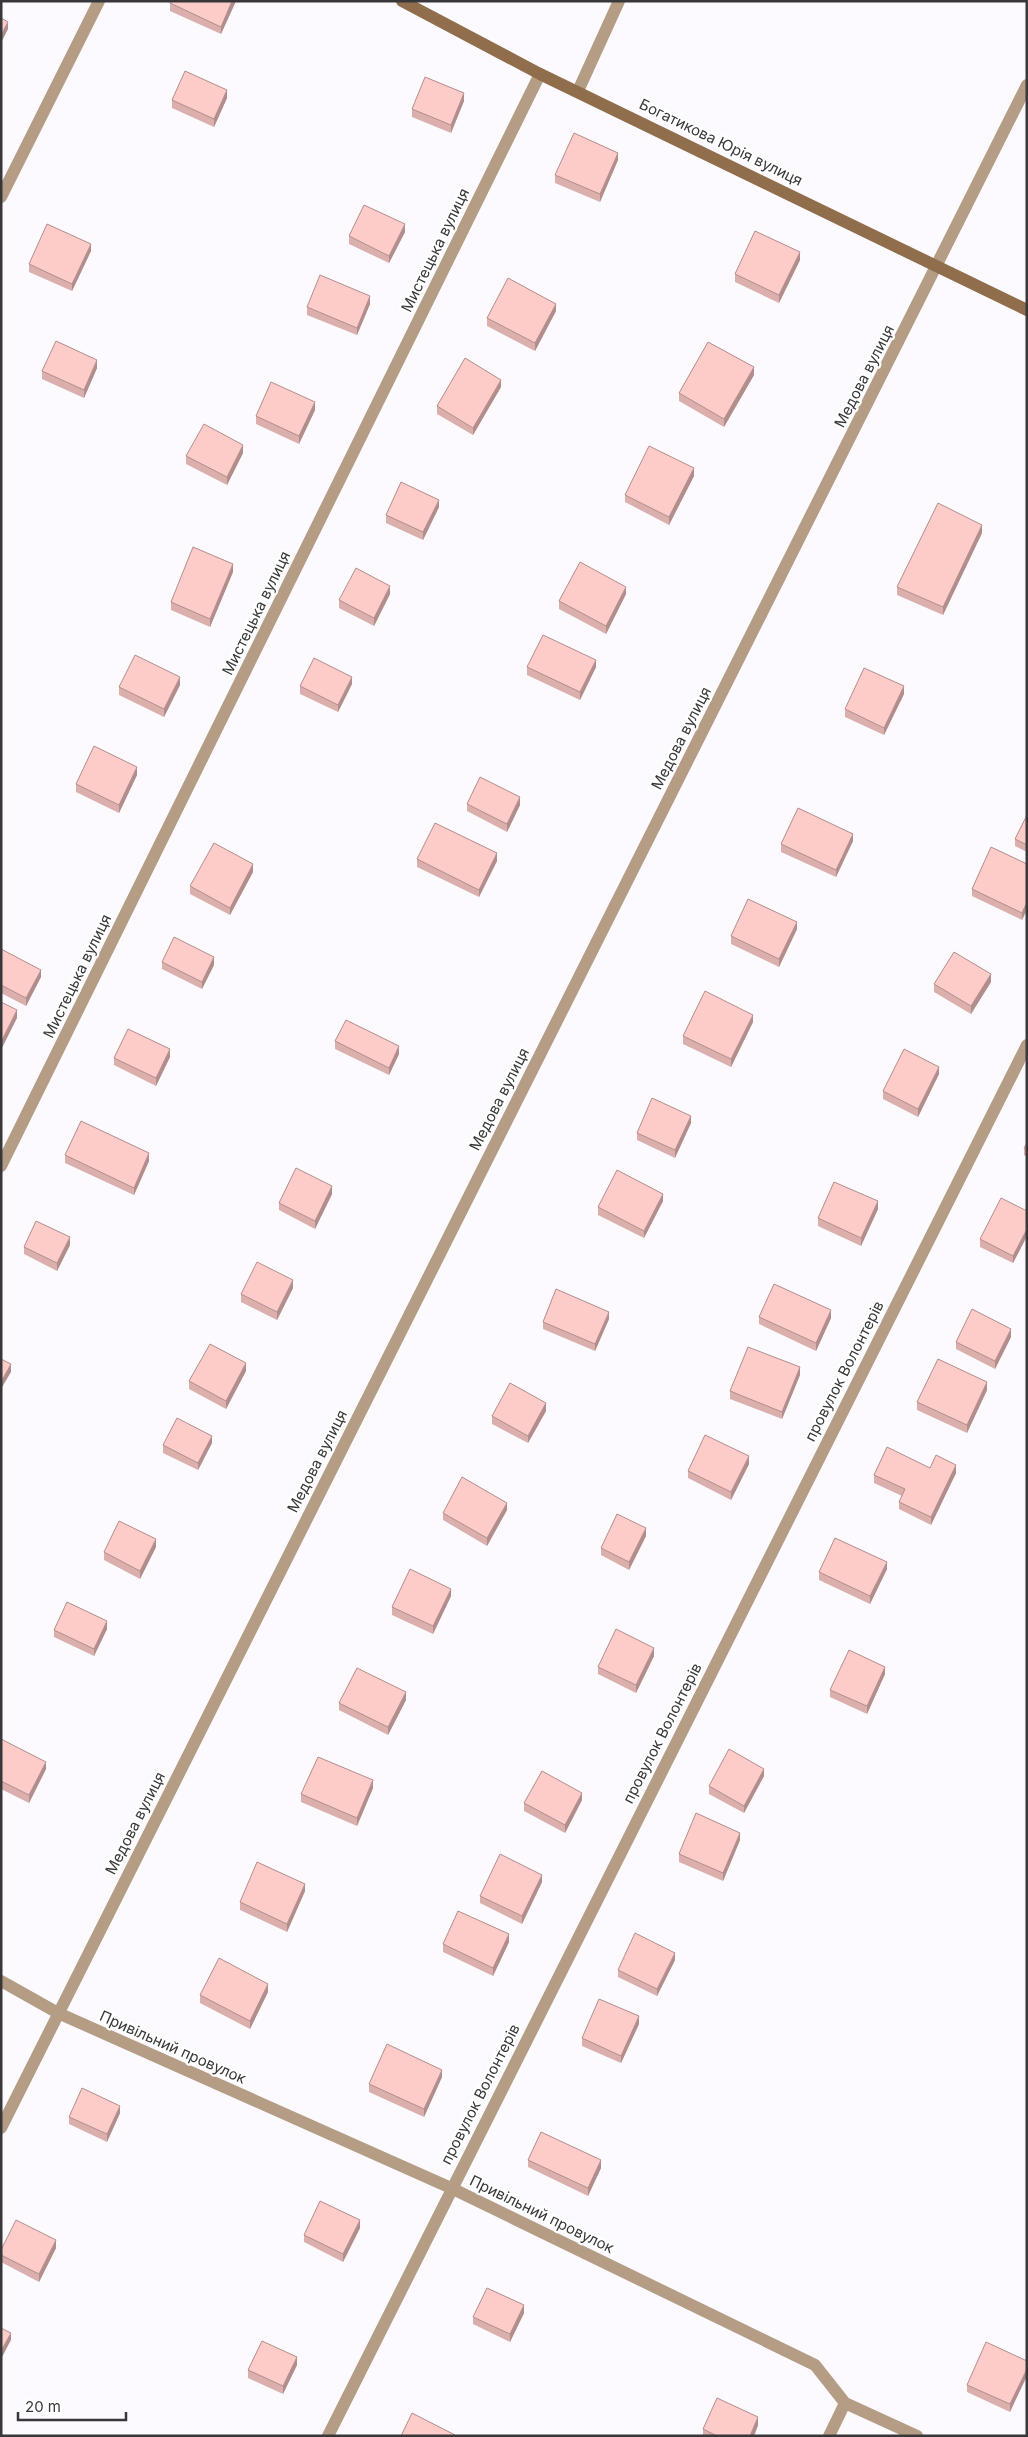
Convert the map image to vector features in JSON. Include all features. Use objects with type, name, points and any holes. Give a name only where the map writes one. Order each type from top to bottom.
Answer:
[{"type":"street","points":[[1,197],[98,1]]},
{"type":"street","name":"Богатикова Юрія вулиця","points":[[402,1],[540,74],[938,265],[1027,310]]},
{"type":"street","points":[[578,91],[619,1]]},
{"type":"street","name":"Мистецька вулиця","points":[[1,1166],[540,74]]},
{"type":"street","name":"Медова вулиця","points":[[1,2128],[1027,86]]},
{"type":"street","name":"провулок Волонтерів","points":[[328,2436],[1027,1044]]},
{"type":"street","name":"Привільний провулок","points":[[1,1981],[58,2013],[451,2188],[815,2365],[846,2403],[917,2436]]},
{"type":"street","points":[[829,2436],[846,2403]]},
{"type":"building","points":[[171,1],[232,1],[221,27],[170,3]]},
{"type":"building","points":[[1,18],[8,22],[1,35]]},
{"type":"building","points":[[185,71],[227,90],[214,119],[172,100]]},
{"type":"building","points":[[425,77],[464,93],[451,125],[412,109]]},
{"type":"building","points":[[574,133],[618,153],[600,194],[555,175]]},
{"type":"building","points":[[364,205],[405,224],[389,256],[349,236]]},
{"type":"building","points":[[47,224],[91,244],[72,284],[29,264]]},
{"type":"building","points":[[755,231],[800,252],[779,295],[735,274]]},
{"type":"building","points":[[320,275],[370,296],[357,328],[307,307]]},
{"type":"building","points":[[508,278],[556,304],[535,343],[487,318]]},
{"type":"building","points":[[56,341],[97,360],[84,390],[42,371]]},
{"type":"building","points":[[708,342],[754,367],[724,419],[679,393]]},
{"type":"building","points":[[465,358],[501,380],[473,428],[437,406]]},
{"type":"building","points":[[271,382],[315,402],[299,436],[256,416]]},
{"type":"building","points":[[204,424],[243,445],[227,477],[186,456]]},
{"type":"building","points":[[649,446],[694,468],[669,517],[625,495]]},
{"type":"building","points":[[401,482],[439,500],[423,532],[386,515]]},
{"type":"building","points":[[938,503],[982,525],[943,607],[897,587]]},
{"type":"building","points":[[193,547],[233,564],[210,619],[171,602]]},
{"type":"building","points":[[580,562],[626,587],[606,626],[559,601]]},
{"type":"building","points":[[356,568],[390,586],[374,618],[339,600]]},
{"type":"building","points":[[543,635],[596,660],[580,692],[527,667]]},
{"type":"building","points":[[135,655],[180,677],[164,709],[119,687]]},
{"type":"building","points":[[314,658],[352,677],[338,705],[300,686]]},
{"type":"building","points":[[864,668],[904,686],[884,728],[845,709]]},
{"type":"building","points":[[94,746],[137,767],[119,805],[76,784]]},
{"type":"building","points":[[480,777],[520,797],[507,824],[467,804]]},
{"type":"building","points":[[798,808],[853,834],[836,870],[781,844]]},
{"type":"building","points":[[1027,815],[1027,845],[1015,839]]},
{"type":"building","points":[[435,823],[497,853],[479,890],[417,859]]},
{"type":"building","points":[[214,843],[253,864],[230,908],[190,886]]},
{"type":"building","points":[[991,847],[1027,864],[1027,902],[1022,913],[972,889]]},
{"type":"building","points":[[748,899],[797,922],[779,959],[731,936]]},
{"type":"building","points":[[174,937],[214,957],[202,982],[162,962]]},
{"type":"building","points":[[1,949],[41,970],[26,998],[1,985]]},
{"type":"building","points":[[954,952],[991,974],[971,1006],[934,984]]},
{"type":"building","points":[[705,991],[753,1015],[731,1059],[683,1036]]},
{"type":"building","points":[[1,1002],[17,1010],[1,1042]]},
{"type":"building","points":[[346,1020],[399,1046],[389,1068],[335,1041]]},
{"type":"building","points":[[128,1029],[170,1049],[156,1078],[114,1058]]},
{"type":"building","points":[[904,1049],[939,1067],[918,1109],[883,1091]]},
{"type":"building","points":[[652,1098],[691,1116],[675,1150],[637,1133]]},
{"type":"building","points":[[81,1121],[149,1153],[134,1188],[65,1155]]},
{"type":"building","points":[[296,1168],[332,1186],[315,1221],[279,1203]]},
{"type":"building","points":[[617,1170],[663,1194],[644,1231],[598,1207]]},
{"type":"building","points":[[834,1182],[878,1201],[861,1238],[818,1218]]},
{"type":"building","points":[[1001,1198],[1027,1211],[1027,1229],[1013,1256],[980,1239]]},
{"type":"building","points":[[36,1221],[70,1237],[57,1263],[24,1247]]},
{"type":"building","points":[[257,1262],[293,1280],[277,1312],[241,1294]]},
{"type":"building","points":[[774,1284],[831,1310],[816,1343],[759,1317]]},
{"type":"building","points":[[556,1289],[609,1312],[595,1344],[543,1322]]},
{"type":"building","points":[[972,1309],[1011,1329],[995,1361],[956,1342]]},
{"type":"building","points":[[210,1344],[246,1363],[226,1401],[189,1381]]},
{"type":"building","points":[[748,1347],[800,1367],[782,1412],[730,1391]]},
{"type":"building","points":[[1,1359],[11,1364],[1,1382]]},
{"type":"building","points":[[938,1359],[987,1382],[967,1425],[917,1402]]},
{"type":"building","points":[[510,1383],[546,1403],[528,1436],[492,1416]]},
{"type":"building","points":[[177,1418],[212,1436],[198,1463],[163,1445]]},
{"type":"building","points":[[705,1435],[749,1456],[731,1492],[688,1471]]},
{"type":"building","points":[[887,1447],[930,1468],[936,1455],[956,1465],[931,1517],[899,1502],[905,1489],[874,1475]]},
{"type":"building","points":[[462,1477],[507,1503],[487,1538],[443,1513]]},
{"type":"building","points":[[617,1514],[646,1528],[629,1562],[601,1548]]},
{"type":"building","points":[[119,1521],[156,1539],[140,1571],[104,1552]]},
{"type":"building","points":[[835,1538],[887,1562],[870,1596],[819,1572]]},
{"type":"building","points":[[410,1569],[451,1589],[433,1626],[392,1607]]},
{"type":"building","points":[[67,1602],[107,1621],[94,1649],[54,1630]]},
{"type":"building","points":[[616,1629],[654,1648],[636,1685],[598,1667]]},
{"type":"building","points":[[849,1650],[885,1667],[867,1706],[830,1690]]},
{"type":"building","points":[[357,1668],[406,1692],[388,1727],[339,1703]]},
{"type":"building","points":[[1,1739],[46,1762],[29,1795],[1,1781]]},
{"type":"building","points":[[729,1749],[764,1769],[744,1806],[709,1786]]},
{"type":"building","points":[[318,1757],[373,1780],[357,1818],[301,1794]]},
{"type":"building","points":[[542,1771],[582,1793],[565,1825],[524,1803]]},
{"type":"building","points":[[696,1813],[740,1833],[723,1873],[679,1854]]},
{"type":"building","points":[[500,1854],[542,1875],[522,1916],[480,1896]]},
{"type":"building","points":[[257,1862],[305,1884],[287,1924],[240,1902]]},
{"type":"building","points":[[458,1911],[509,1934],[493,1968],[443,1944]]},
{"type":"building","points":[[635,1933],[675,1953],[657,1989],[618,1970]]},
{"type":"building","points":[[219,1958],[268,1984],[250,2021],[200,1995]]},
{"type":"building","points":[[599,1999],[639,2016],[621,2056],[582,2038]]},
{"type":"building","points":[[387,2044],[442,2070],[424,2109],[369,2084]]},
{"type":"building","points":[[82,2088],[120,2106],[107,2134],[69,2117]]},
{"type":"building","points":[[541,2132],[601,2160],[588,2188],[528,2160]]},
{"type":"building","points":[[320,2201],[360,2220],[343,2254],[304,2235]]},
{"type":"building","points":[[16,2220],[56,2240],[39,2274],[1,2255],[1,2250]]},
{"type":"building","points":[[487,2288],[524,2305],[510,2334],[473,2317]]},
{"type":"building","points":[[1,2328],[11,2333],[1,2351]]},
{"type":"building","points":[[262,2341],[297,2357],[283,2386],[248,2370]]},
{"type":"building","points":[[986,2342],[1027,2361],[1027,2369],[1010,2404],[967,2385]]},
{"type":"building","points":[[717,2398],[758,2417],[750,2436],[717,2436],[703,2429]]},
{"type":"building","points":[[412,2413],[455,2435],[455,2436],[401,2436]]}]
